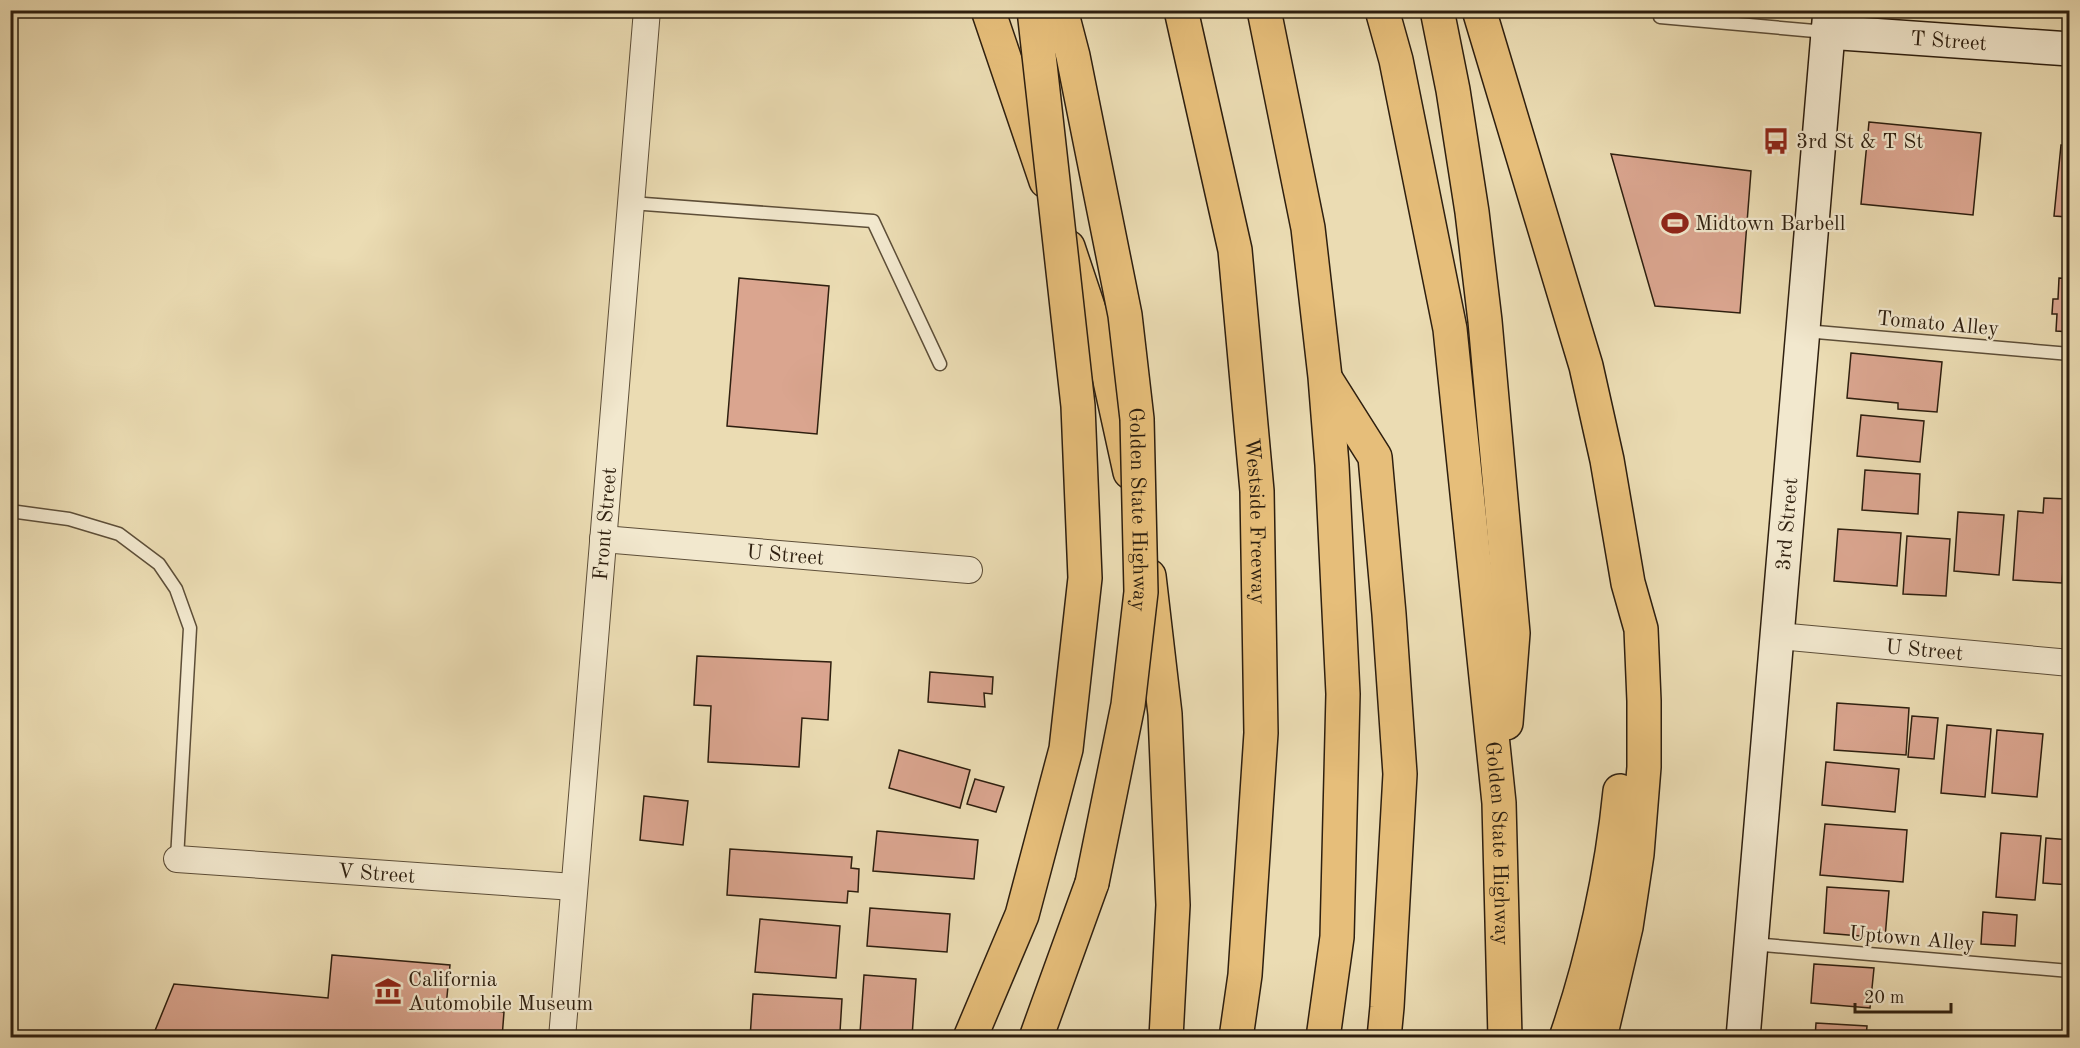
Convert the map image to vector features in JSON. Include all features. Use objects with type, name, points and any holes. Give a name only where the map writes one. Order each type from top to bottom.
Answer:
[{"type":"highway","points":[[988,10],[1105,358],[1144,532],[1165,714],[1173,905],[1166,1038]]},
{"type":"highway","points":[[970,1038],[1022,915],[1066,748],[1085,578],[1078,406],[1034,10]]},
{"type":"highway","name":"Golden State Highway","points":[[1036,1038],[1092,883],[1128,705],[1141,592],[1137,419],[1125,315],[1073,56],[1060,10]]},
{"type":"highway","name":"Westside Freeway","points":[[1181,10],[1234,250],[1257,491],[1261,734],[1245,975],[1236,1038]]},
{"type":"highway","points":[[1264,10],[1308,228],[1325,377],[1332,465],[1343,694],[1337,937],[1323,1038]]},
{"type":"highway","name":"Golden State Highway","points":[[1382,10],[1396,60],[1450,329],[1499,803],[1505,1032]]},
{"type":"highway","points":[[1437,10],[1453,90],[1485,321],[1513,633],[1499,803]]},
{"type":"highway","points":[[1479,10],[1586,366],[1607,460],[1628,583],[1641,629],[1644,767],[1637,854],[1626,927],[1611,1000],[1600,1038]]},
{"type":"highway","points":[[1325,377],[1375,457],[1386,580],[1400,774],[1384,1038]]},
{"type":"highway","points":[[1566,1038],[1577,1005],[1603,899],[1616,833],[1622,767],[1624,699],[1621,633],[1628,583]]},
{"type":"street","name":"Front Street","points":[[562,1038],[647,10]]},
{"type":"street","name":"T Street","points":[[1828,21],[2070,49]]},
{"type":"street","name":"3rd Street","points":[[1743,1038],[1828,21]]},
{"type":"street","name":"U Street","points":[[603,539],[969,570]]},
{"type":"street","name":"U Street","points":[[1778,636],[2070,663]]},
{"type":"street","name":"V Street","points":[[177,859],[574,887]]},
{"type":"lane","points":[[1660,17],[1828,21]]},
{"type":"lane","points":[[631,203],[873,221],[940,364]]},
{"type":"lane","name":"Tomato Alley","points":[[1803,331],[2070,354]]},
{"type":"lane","points":[[10,511],[69,519],[119,534],[159,564],[176,589],[190,628],[177,859]]},
{"type":"lane","name":"Uptown Alley","points":[[1751,944],[2070,971]]},
{"type":"lane","points":[[2068,1038],[2070,1023]]},
{"type":"building","points":[[1869,122],[1981,133],[1973,215],[1861,204]]},
{"type":"building","points":[[2061,145],[2070,146],[2070,226],[2068,226],[2068,217],[2054,216]]},
{"type":"building","points":[[1611,154],[1751,171],[1740,313],[1655,306]]},
{"type":"building","points":[[739,278],[829,286],[817,434],[727,426]]},
{"type":"building","points":[[2059,278],[2070,279],[2070,332],[2056,331],[2057,314],[2052,314],[2053,299],[2058,299]]},
{"type":"building","points":[[1851,353],[1942,362],[1937,412],[1898,409],[1898,403],[1847,398]]},
{"type":"building","points":[[1861,415],[1924,421],[1920,462],[1857,456]]},
{"type":"building","points":[[1865,470],[1920,474],[1918,514],[1862,510]]},
{"type":"building","points":[[2044,498],[2068,499],[2062,583],[2013,580],[2018,511],[2043,513]]},
{"type":"building","points":[[1958,512],[2004,515],[1999,575],[1954,571]]},
{"type":"building","points":[[1838,529],[1901,533],[1897,586],[1834,581]]},
{"type":"building","points":[[1907,536],[1950,539],[1946,596],[1903,594]]},
{"type":"building","points":[[697,656],[831,662],[828,720],[802,718],[799,767],[708,762],[711,706],[694,705]]},
{"type":"building","points":[[930,672],[993,677],[992,694],[984,693],[985,707],[928,702]]},
{"type":"building","points":[[1837,703],[1909,708],[1906,755],[1834,750]]},
{"type":"building","points":[[1912,716],[1938,718],[1934,759],[1908,757]]},
{"type":"building","points":[[1947,725],[1991,729],[1985,797],[1941,793]]},
{"type":"building","points":[[1997,730],[2043,734],[2037,797],[1992,793]]},
{"type":"building","points":[[899,750],[970,770],[960,808],[889,788]]},
{"type":"building","points":[[1826,762],[1899,769],[1895,812],[1822,805]]},
{"type":"building","points":[[975,779],[1004,787],[996,812],[967,804]]},
{"type":"building","points":[[644,796],[688,801],[683,845],[640,840]]},
{"type":"building","points":[[1825,824],[1907,830],[1903,882],[1820,875]]},
{"type":"building","points":[[877,831],[978,840],[974,879],[873,871]]},
{"type":"building","points":[[2001,833],[2041,836],[2035,900],[1996,897]]},
{"type":"building","points":[[2046,838],[2070,840],[2070,885],[2043,883]]},
{"type":"building","points":[[730,849],[852,857],[851,868],[859,869],[858,892],[848,891],[847,903],[727,895]]},
{"type":"building","points":[[1827,887],[1889,891],[1885,938],[1824,933]]},
{"type":"building","points":[[870,908],[950,914],[947,952],[867,946]]},
{"type":"building","points":[[1983,912],[2017,915],[2015,946],[1981,944]]},
{"type":"building","points":[[760,919],[840,926],[836,978],[755,972]]},
{"type":"building","name":"California Automobile Museum","points":[[332,955],[450,965],[446,1007],[504,1012],[502,1038],[152,1038],[174,984],[328,998]]},
{"type":"building","points":[[1814,964],[1874,968],[1870,1008],[1811,1003]]},
{"type":"building","points":[[864,975],[916,979],[912,1037],[860,1033]]},
{"type":"building","points":[[753,994],[842,999],[840,1032],[832,1031],[832,1038],[750,1038]]},
{"type":"building","points":[[1816,1023],[1867,1026],[1866,1038],[1815,1038]]},
{"type":"place","name":"3rd St & T St","points":[[1776,141]]},
{"type":"place","name":"Midtown Barbell","points":[[1675,223]]},
{"type":"place","name":"California Automobile Museum","points":[[388,991]]}]
